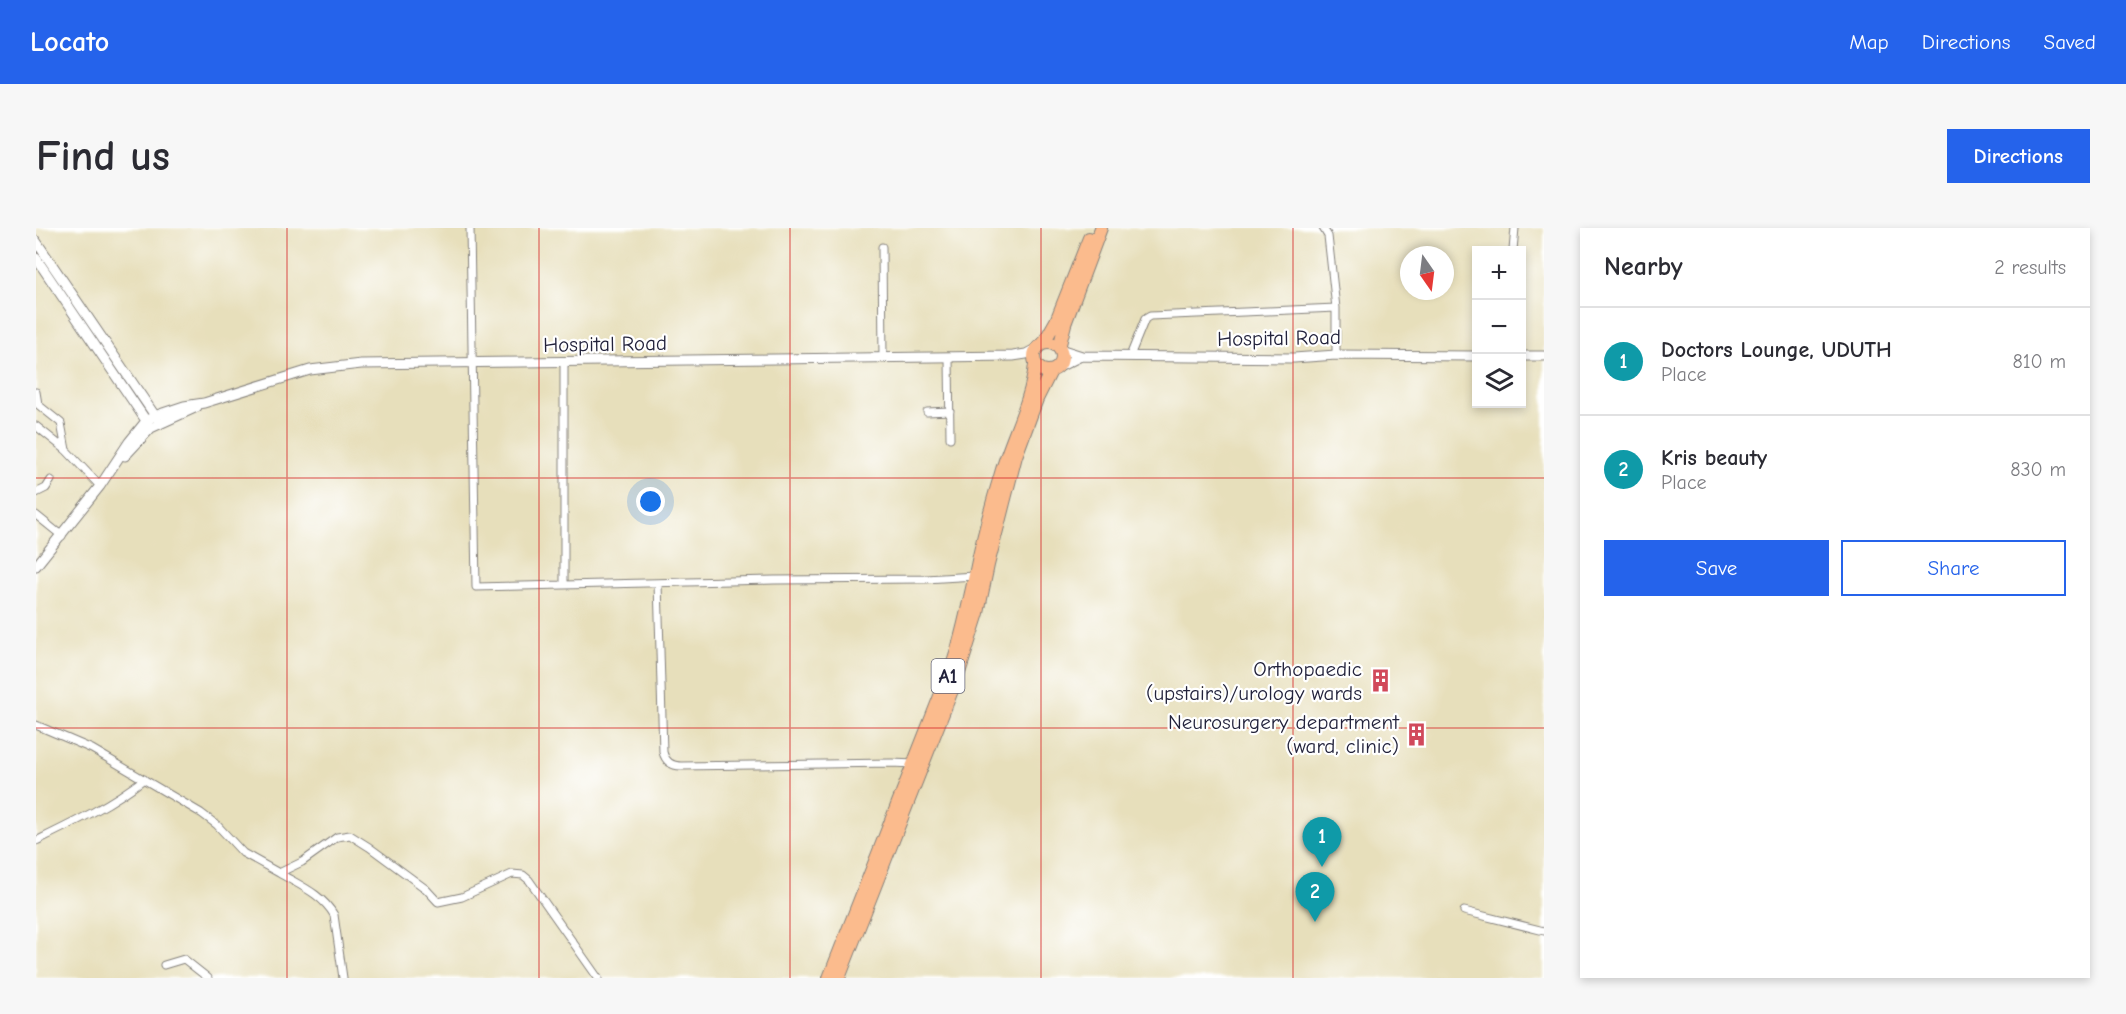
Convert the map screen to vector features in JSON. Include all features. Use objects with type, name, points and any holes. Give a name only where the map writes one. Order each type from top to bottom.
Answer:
[{"type":"highway","points":[[1093,228],[1056,321],[1034,354],[1035,364],[1043,371],[1055,369],[1062,357],[1062,333],[1101,228]]},
{"type":"highway","points":[[1040,346],[1053,344],[1062,349]]},
{"type":"highway","name":"A1","points":[[829,978],[956,654],[965,627],[975,576],[1006,453],[1029,391],[1035,364]]},
{"type":"highway","name":"A1","points":[[839,978],[960,670],[978,613],[1016,456],[1037,399],[1055,369]]},
{"type":"street","points":[[470,228],[476,587],[926,579],[975,576]]},
{"type":"street","points":[[1323,228],[1328,236],[1336,308],[1336,355]]},
{"type":"street","points":[[1513,246],[1515,228]]},
{"type":"street","points":[[36,241],[41,260],[153,422],[129,442],[100,486],[36,566]]},
{"type":"street","points":[[882,247],[883,359]]},
{"type":"street","points":[[1130,356],[1145,319],[1150,316],[1336,308]]},
{"type":"street","points":[[1013,356],[1029,353],[1040,346]]},
{"type":"street","points":[[1062,349],[1082,356]]},
{"type":"street","name":"Hospital Road","points":[[1082,356],[1294,358],[1336,355],[1472,356]]},
{"type":"street","points":[[1013,356],[1035,364]]},
{"type":"street","name":"Hospital Road","points":[[153,422],[184,406],[204,403],[309,370],[334,366],[1013,356]]},
{"type":"street","points":[[1055,369],[1082,356]]},
{"type":"street","points":[[1526,356],[1544,356]]},
{"type":"street","points":[[949,358],[950,438]]},
{"type":"street","points":[[564,362],[564,584]]},
{"type":"street","points":[[36,392],[37,404],[61,423],[66,450]]},
{"type":"street","points":[[927,412],[950,411]]},
{"type":"street","points":[[36,426],[66,450],[100,486]]},
{"type":"street","points":[[36,493],[46,489],[51,480]]},
{"type":"street","points":[[36,515],[62,536]]},
{"type":"street","points":[[658,583],[663,752],[671,764],[681,766],[914,764]]},
{"type":"street","points":[[36,725],[92,749],[201,813],[217,825],[243,853],[314,892],[334,915],[343,978]]},
{"type":"street","points":[[36,841],[118,798],[144,780]]},
{"type":"street","points":[[279,873],[302,862],[336,837],[350,835],[426,889],[438,902],[462,897],[508,875],[520,874],[530,880],[598,978]]},
{"type":"street","points":[[1464,911],[1544,931]]},
{"type":"street","points":[[164,965],[184,960],[208,978]]},
{"type":"place","name":"Orthopaedic (upstairs)/urology wards","points":[[1380,681]]},
{"type":"place","name":"Neurosurgery department (ward, clinic)","points":[[1417,734]]},
{"type":"place","name":"Doctors Lounge, UDUTH","points":[[1322,867]]},
{"type":"place","name":"Kris beauty","points":[[1315,922]]}]
